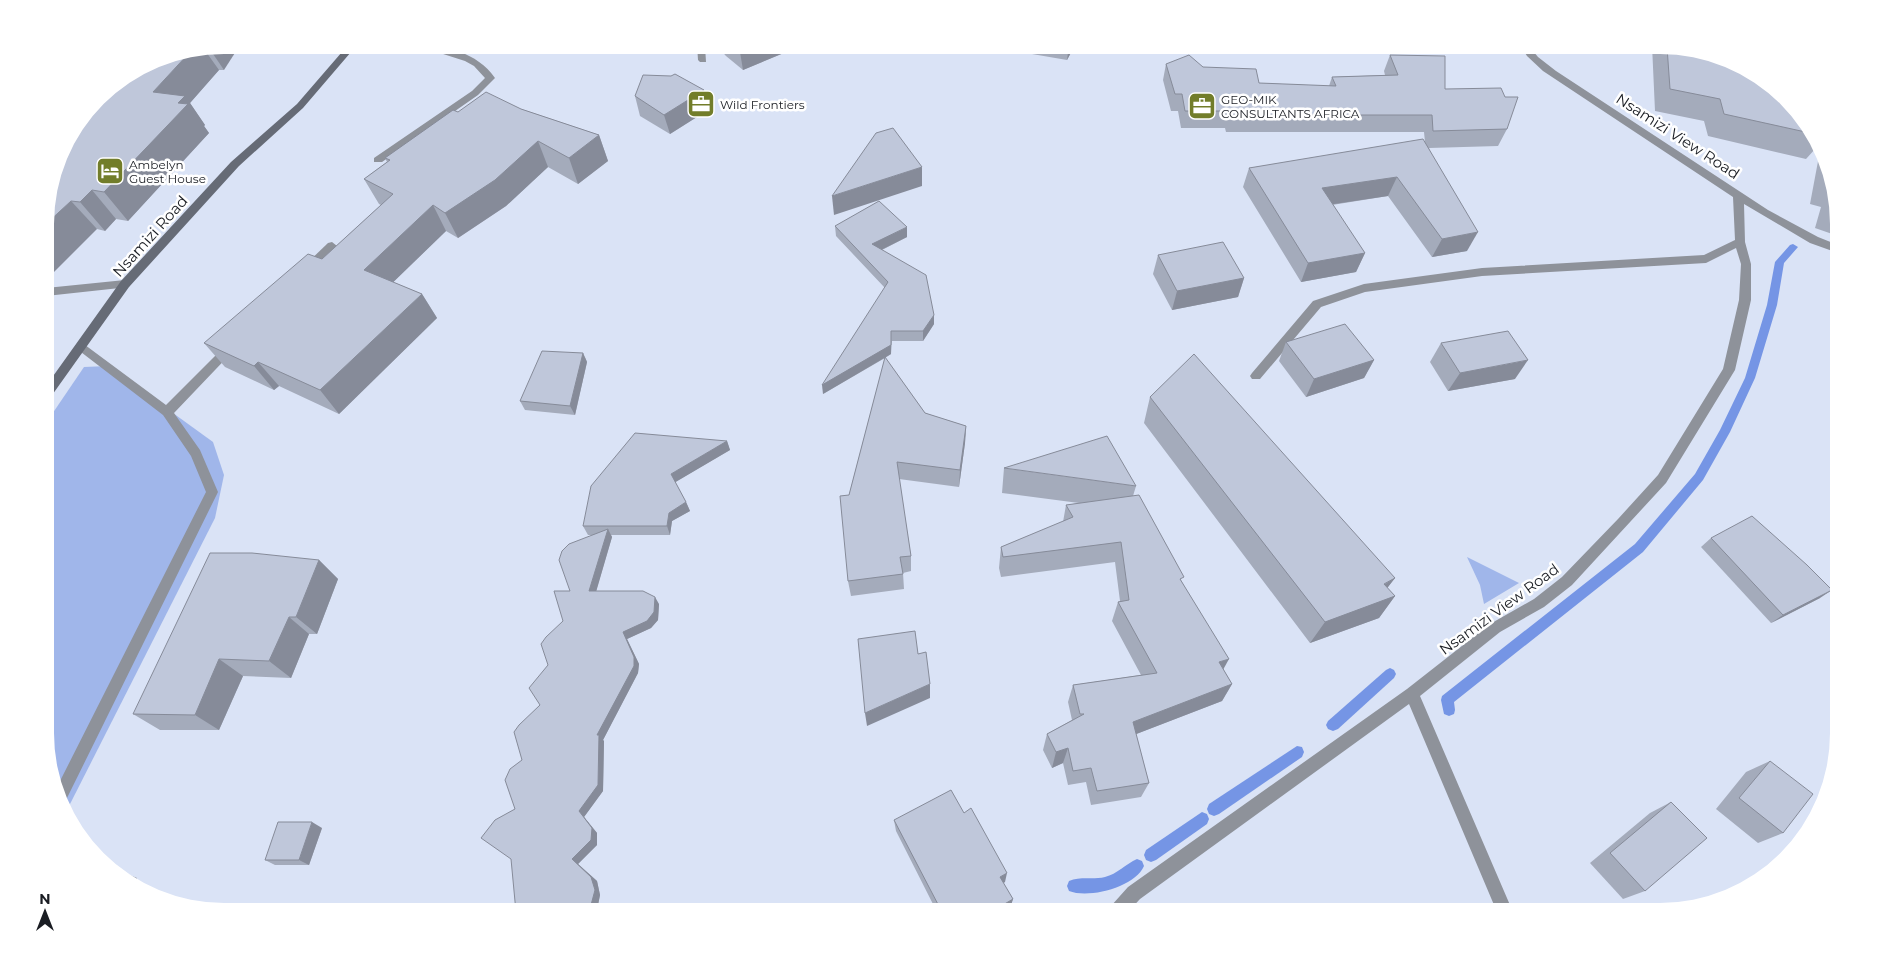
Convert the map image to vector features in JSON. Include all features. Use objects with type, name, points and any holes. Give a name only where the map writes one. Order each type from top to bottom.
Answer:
[{"type":"street","points":[[340,58],[342,54]]},
{"type":"street","name":"Nsamizi Road","points":[[54,383],[125,284],[235,164],[300,106],[344,54]]},
{"type":"street","points":[[378,160],[475,93],[490,78],[485,68],[470,58],[454,54]]},
{"type":"street","points":[[702,54],[703,60]]},
{"type":"street","name":"Nsamizi View Road","points":[[1125,903],[1134,893],[1412,694],[1495,628],[1539,603],[1574,576],[1662,480],[1729,370],[1745,300],[1746,264],[1740,242],[1738,194],[1563,80],[1530,54]]},
{"type":"street","points":[[1738,194],[1764,213],[1830,246]]},
{"type":"street","points":[[1256,376],[1317,304],[1364,288],[1482,272],[1706,259],[1740,242]]},
{"type":"street","points":[[297,280],[332,246]]},
{"type":"street","points":[[54,291],[125,284]]},
{"type":"street","points":[[167,412],[236,343]]},
{"type":"street","points":[[64,790],[212,492],[196,454],[167,412],[81,346]]},
{"type":"street","points":[[1412,694],[1501,903]]},
{"type":"shaded area","points":[[108,366],[213,442],[224,475],[215,518],[70,805],[57,766],[54,733],[54,411],[84,367]]},
{"type":"shaded area","points":[[1467,557],[1519,583],[1484,604],[1480,585]]},
{"type":"building","points":[[1668,54],[1693,57],[1715,63],[1735,71],[1764,89],[1795,120],[1802,131],[1724,114],[1720,99],[1670,89]]},
{"type":"building","points":[[1189,55],[1203,67],[1256,69],[1259,83],[1336,86],[1332,77],[1398,75],[1390,55],[1445,56],[1445,89],[1501,88],[1505,97],[1518,97],[1507,129],[1433,131],[1432,115],[1231,115],[1230,111],[1185,111],[1182,94],[1175,94],[1166,64]]},
{"type":"building","points":[[183,59],[153,92],[185,96],[178,103],[188,104],[104,192],[92,190],[80,202],[71,201],[54,217],[57,191],[63,169],[82,129],[104,104],[129,82],[149,71]]},
{"type":"building","points":[[675,74],[704,90],[664,115],[635,96],[643,75],[671,76]]},
{"type":"building","points":[[486,92],[521,109],[599,135],[569,158],[538,141],[495,180],[445,213],[433,205],[364,270],[422,294],[320,390],[258,362],[254,366],[204,343],[308,254],[322,259],[393,194],[364,179],[390,160],[385,158],[453,110],[458,112]]},
{"type":"building","points":[[893,128],[922,167],[832,196],[876,133]]},
{"type":"building","points":[[1423,139],[1478,232],[1442,239],[1397,177],[1322,188],[1365,253],[1308,263],[1249,168]]},
{"type":"building","points":[[879,201],[907,227],[872,244],[926,275],[934,315],[923,331],[891,331],[891,345],[822,385],[888,282],[835,226]]},
{"type":"building","points":[[1223,242],[1244,278],[1177,291],[1158,255]]},
{"type":"building","points":[[1345,324],[1374,360],[1314,379],[1286,342]]},
{"type":"building","points":[[1508,331],[1528,360],[1460,373],[1441,343]]},
{"type":"building","points":[[542,351],[583,353],[570,406],[520,401]]},
{"type":"building","points":[[1194,354],[1395,578],[1384,584],[1395,596],[1325,622],[1150,397]]},
{"type":"building","points":[[885,357],[925,413],[966,426],[960,470],[897,462],[911,556],[900,557],[903,574],[848,581],[840,496],[849,495]]},
{"type":"building","points":[[635,433],[727,441],[671,474],[686,502],[669,513],[667,526],[583,526],[591,486]]},
{"type":"building","points":[[1107,436],[1136,486],[1004,468]]},
{"type":"building","points":[[1139,495],[1184,577],[1180,579],[1229,659],[1219,662],[1232,684],[1133,722],[1149,783],[1097,791],[1091,768],[1073,771],[1068,748],[1056,752],[1047,734],[1084,714],[1080,714],[1073,685],[1157,673],[1118,602],[1129,600],[1121,542],[1003,557],[1001,547],[1073,517],[1066,505]]},
{"type":"building","points":[[1752,516],[1807,565],[1830,588],[1830,591],[1783,615],[1711,538]]},
{"type":"building","points":[[608,529],[589,591],[643,591],[655,597],[654,612],[647,621],[623,632],[634,657],[634,666],[597,735],[599,735],[598,785],[579,811],[592,828],[591,840],[572,859],[591,877],[595,890],[592,903],[515,903],[511,859],[481,838],[495,820],[515,809],[505,780],[510,769],[522,760],[514,732],[540,705],[529,688],[548,665],[541,644],[563,621],[554,591],[570,591],[559,560],[562,551],[569,544]]},
{"type":"building","points":[[210,553],[252,553],[319,560],[296,617],[289,617],[269,661],[219,659],[195,715],[133,714]]},
{"type":"building","points":[[915,631],[918,654],[926,652],[930,684],[865,713],[858,639]]},
{"type":"building","points":[[1770,761],[1813,794],[1783,833],[1739,798]]},
{"type":"building","points":[[951,790],[964,813],[971,808],[1007,873],[1000,877],[1013,899],[1006,903],[937,903],[894,820]]},
{"type":"building","points":[[1671,802],[1707,838],[1645,891],[1610,853]]},
{"type":"building","points":[[278,822],[312,822],[299,860],[265,860]]},
{"type":"waterway","points":[[1449,710],[1447,700],[1639,548],[1699,477],[1725,432],[1750,378],[1772,305],[1780,262],[1793,247]]},
{"type":"waterway","points":[[1333,725],[1390,674]]},
{"type":"waterway","points":[[1214,809],[1297,752]]},
{"type":"waterway","points":[[1151,855],[1202,819]]},
{"type":"waterway","points":[[1074,886],[1108,884],[1137,866]]},
{"type":"place","name":"Wild Frontiers","points":[[701,104]]},
{"type":"place","name":"GEO-MIK CONSULTANTS AFRICA","points":[[1202,106]]},
{"type":"place","name":"Ambelyn Guest House","points":[[110,171]]}]
